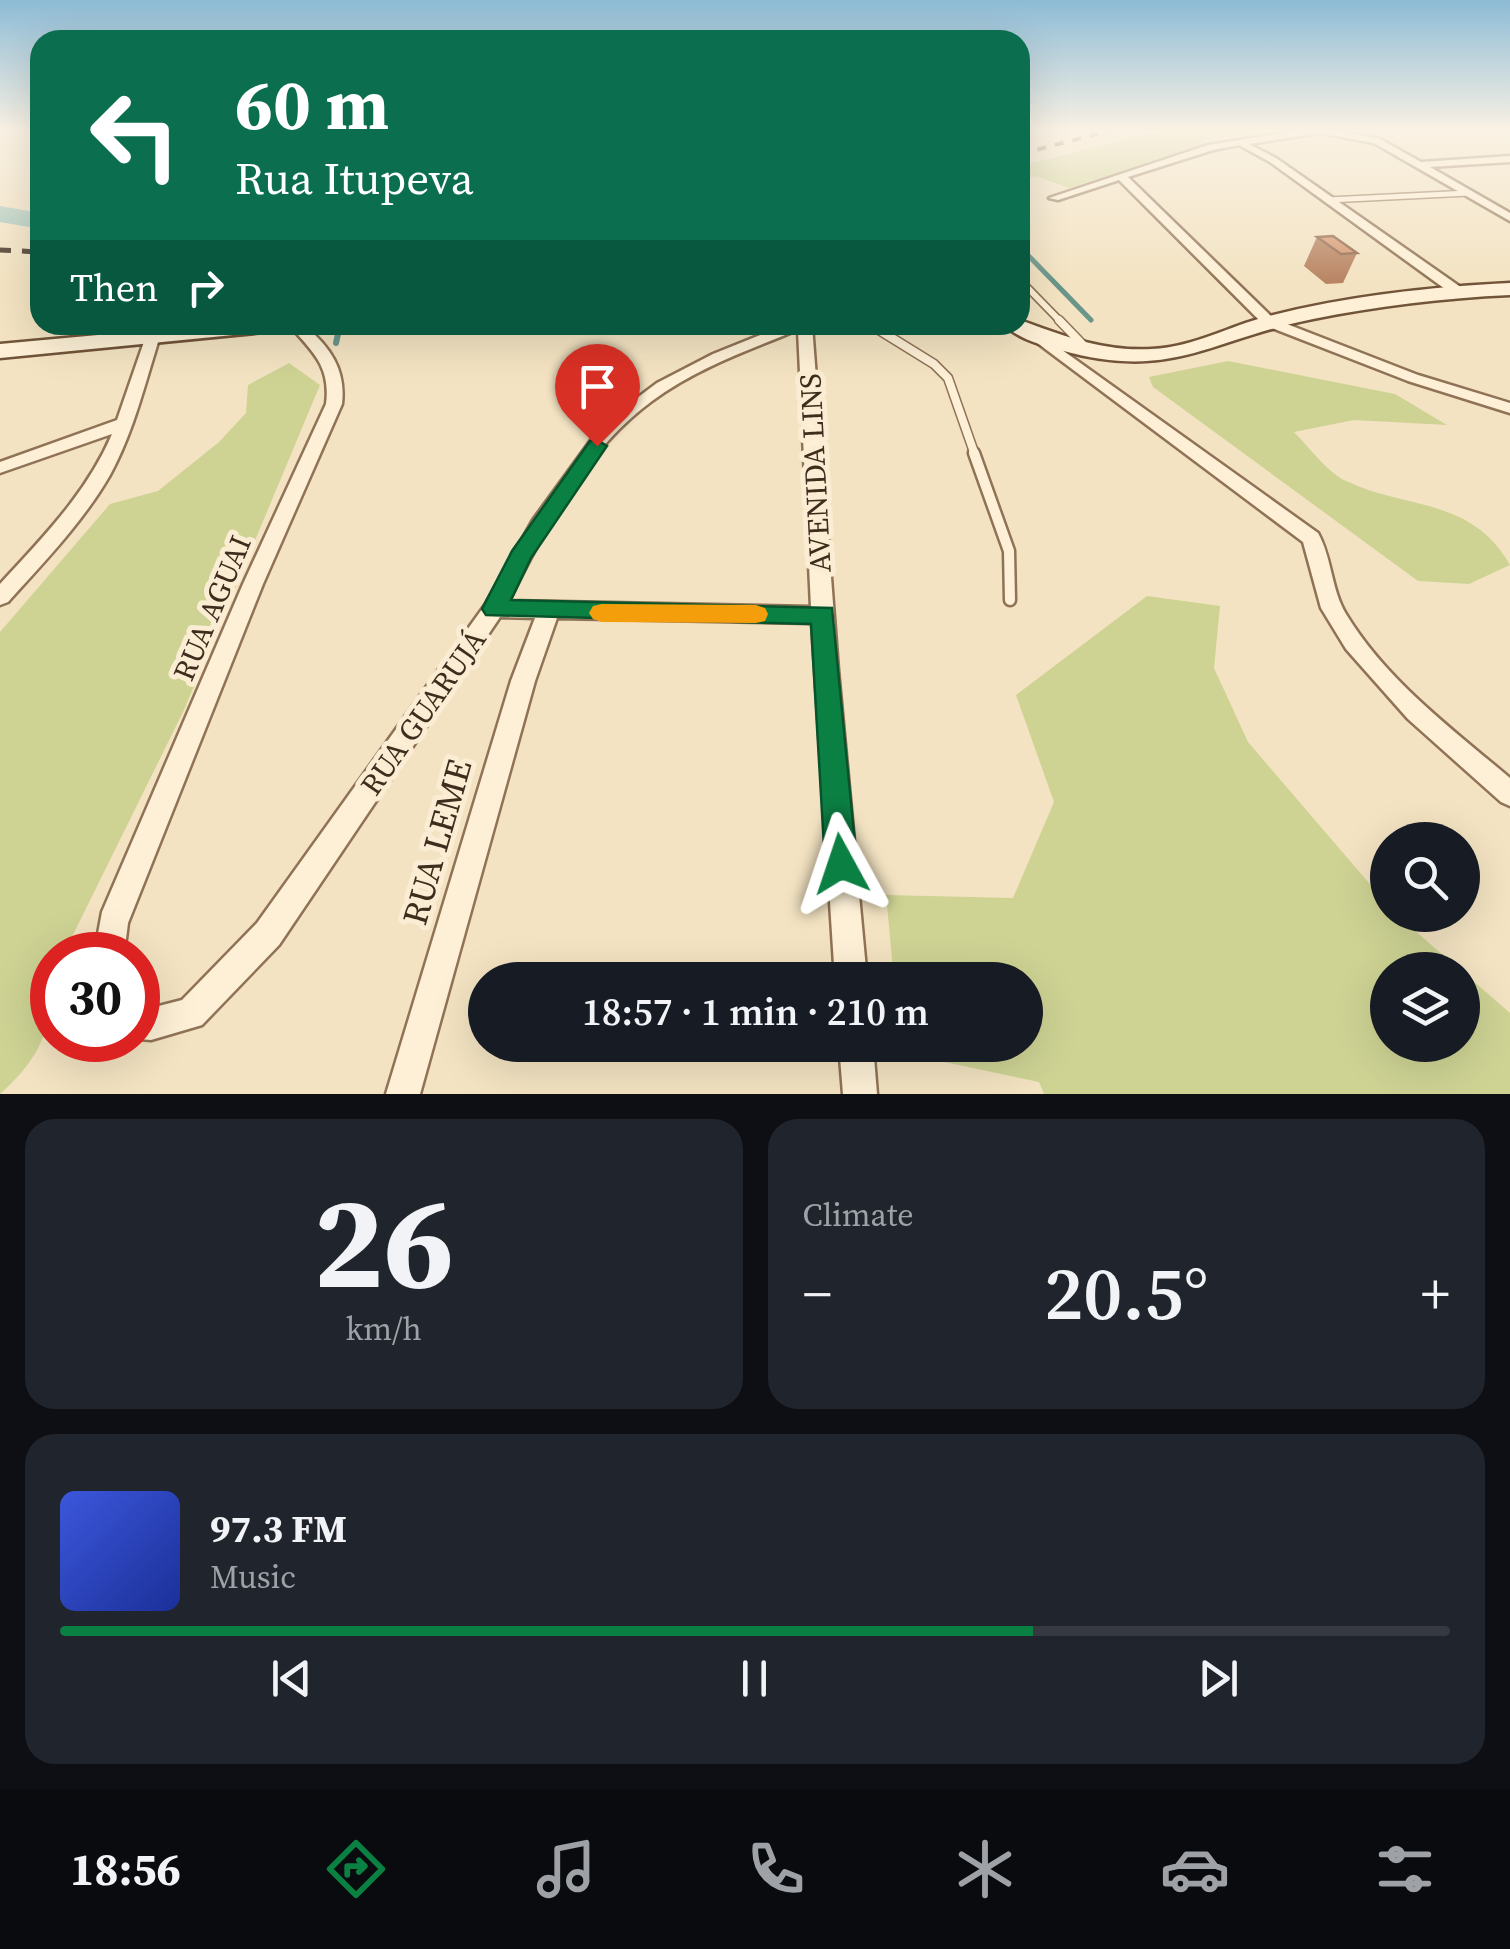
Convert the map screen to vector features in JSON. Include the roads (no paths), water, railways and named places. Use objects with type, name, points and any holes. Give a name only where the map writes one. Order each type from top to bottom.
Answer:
[{"type":"main road","points":[[1030,332],[1122,356],[1175,354],[1268,322],[1374,301],[1510,288]]},
{"type":"main road","points":[[4,353],[164,335]]},
{"type":"street","points":[[1054,198],[1109,181]]},
{"type":"street","points":[[1126,181],[1268,322],[1428,383],[1510,408]]},
{"type":"street","points":[[1302,181],[1457,291]]},
{"type":"street","points":[[1449,181],[1507,214]]},
{"type":"street","name":"RUA AGUAI","points":[[112,932],[253,584],[334,404],[337,391],[332,363],[307,335]]},
{"type":"street","name":"RUA GUARUJÁ","points":[[160,1022],[191,1014],[268,934],[494,609],[520,556],[546,516],[597,446],[630,409],[664,385],[775,335]]},
{"type":"street","name":"AVENIDA LINS","points":[[806,335],[850,962]]},
{"type":"street","points":[[0,596],[90,492],[125,422],[153,336]]},
{"type":"street","points":[[1037,336],[1311,538],[1322,558],[1326,593],[1336,618],[1383,676],[1510,794]]},
{"type":"street","points":[[0,468],[125,422]]},
{"type":"street","points":[[494,609],[823,615]]},
{"type":"street","name":"RUA LEME","points":[[404,1094],[517,700],[548,612]]},
{"type":"street","points":[[857,1062],[860,1094]]},
{"type":"lane","points":[[1328,200],[1470,194]]},
{"type":"lane","points":[[1030,290],[1087,348]]},
{"type":"lane","points":[[887,335],[934,364],[948,378],[1009,551],[1010,600]]},
{"type":"waterway","points":[[0,213],[30,220]]},
{"type":"waterway","points":[[1030,257],[1091,320]]},
{"type":"waterway","points":[[336,343],[338,335]]},
{"type":"railway","points":[[0,250],[30,252]]}]
